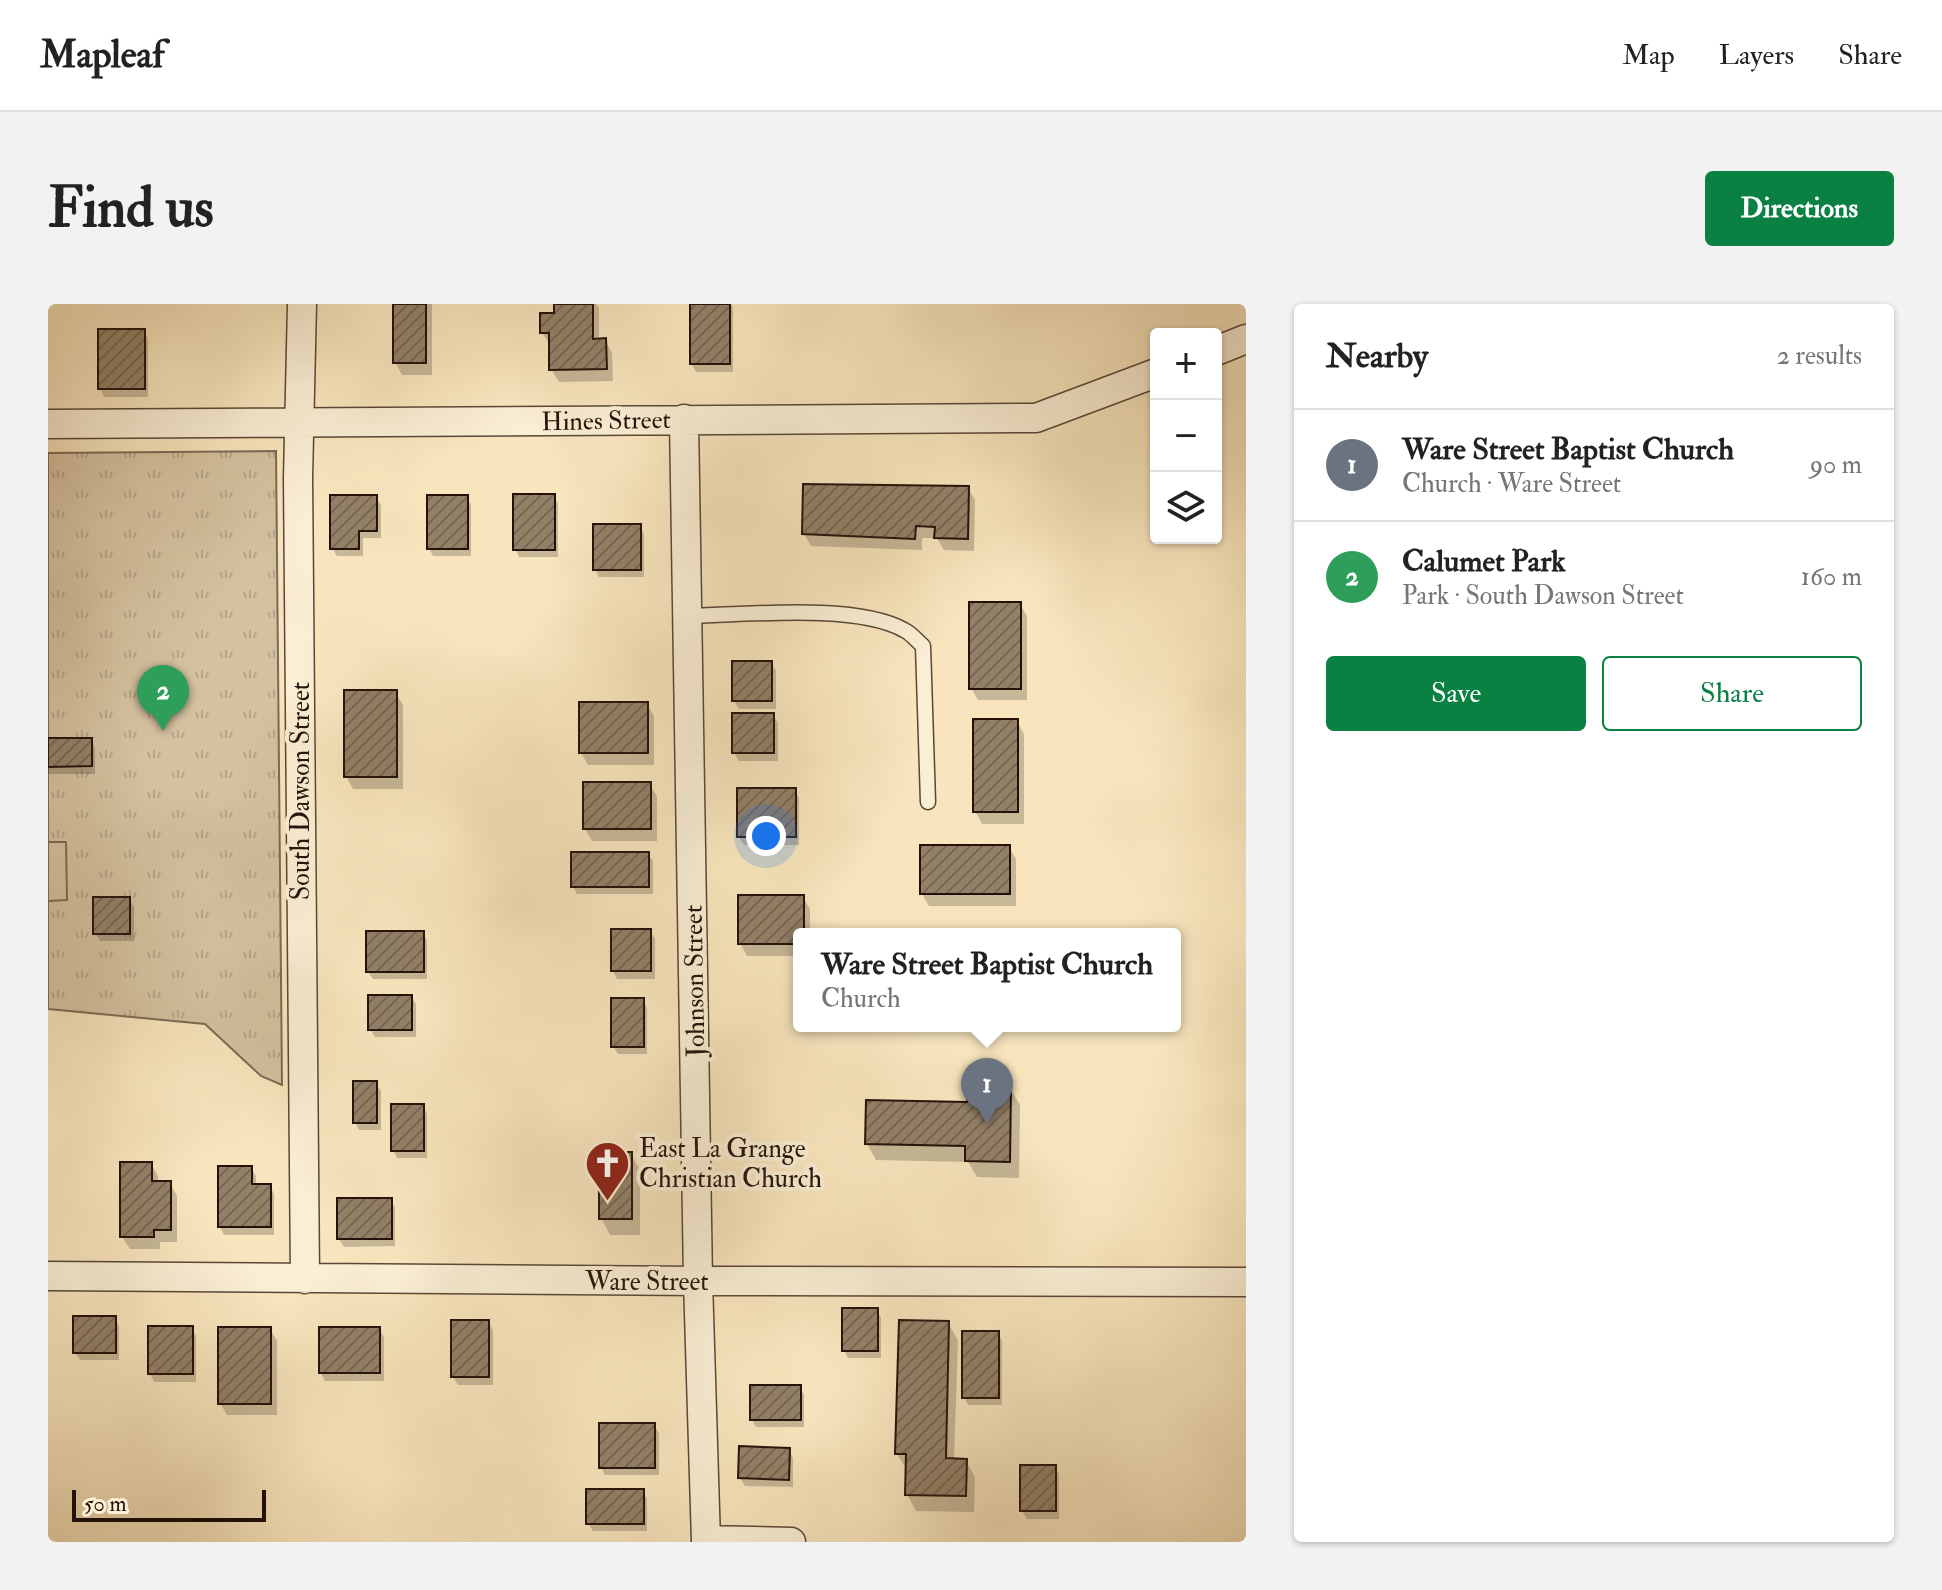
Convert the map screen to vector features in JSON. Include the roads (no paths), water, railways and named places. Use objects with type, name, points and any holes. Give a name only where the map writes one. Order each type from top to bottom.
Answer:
[{"type":"street","name":"South Dawson Street","points":[[302,304],[298,494],[305,1279]]},
{"type":"street","points":[[1222,349],[1246,339]]},
{"type":"street","name":"Hines Street","points":[[48,424],[1036,418],[1150,375]]},
{"type":"street","name":"Johnson Street","points":[[684,419],[698,1281],[706,1541]]},
{"type":"street","name":"Ware Street","points":[[48,1276],[1246,1282]]},
{"type":"street","points":[[706,1541],[791,1542]]},
{"type":"lane","points":[[688,616],[818,613],[875,619],[905,630],[923,646],[928,802]]},
{"type":"place","name":"Calumet Park","points":[[163,731]]},
{"type":"place","name":"Ware Street Baptist Church","points":[[987,1124]]},
{"type":"place","name":"East La Grange Christian Church","points":[[608,1202]]}]
